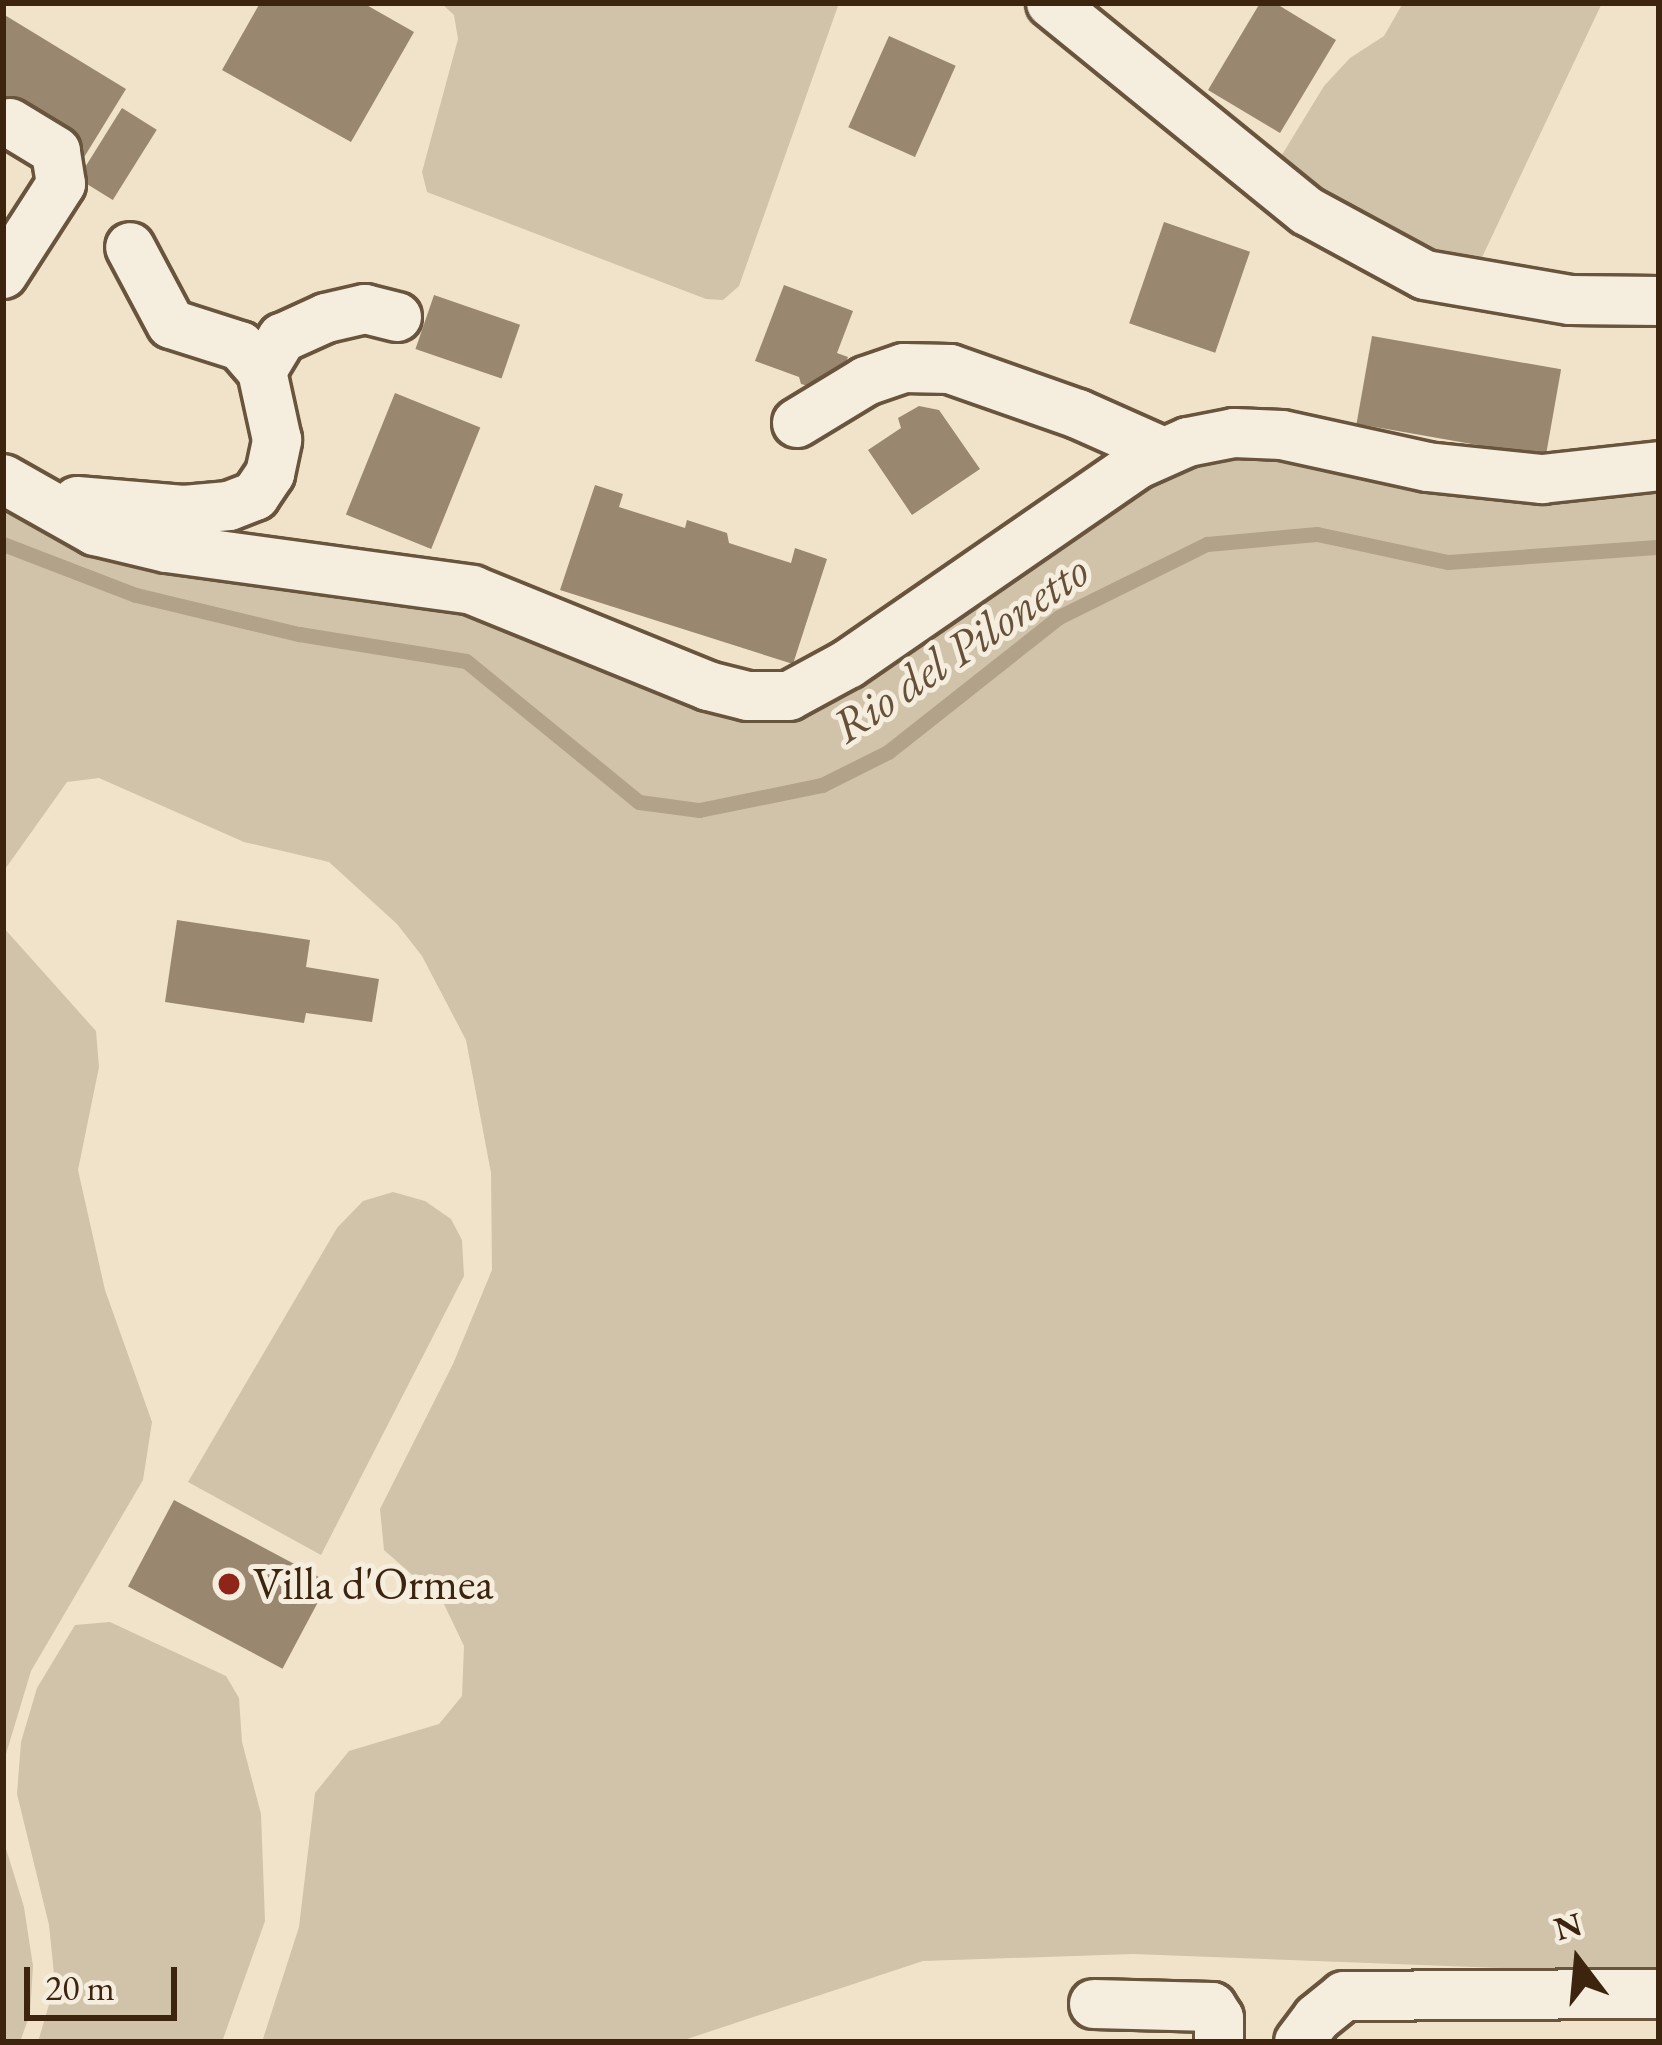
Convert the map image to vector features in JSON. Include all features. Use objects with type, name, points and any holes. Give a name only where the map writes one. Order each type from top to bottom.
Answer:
[{"type":"street","points":[[1051,3],[1307,212],[1425,275],[1570,299],[1659,301]]},
{"type":"street","points":[[3,274],[61,184],[56,151],[10,123]]},
{"type":"street","points":[[14,487],[184,510],[229,506],[254,496],[270,474],[277,440],[262,371],[240,346],[171,324],[130,247]]},
{"type":"street","points":[[262,371],[283,338],[326,318],[365,309],[397,317]]},
{"type":"street","points":[[797,424],[866,381],[904,368],[950,369],[1078,414],[1161,451]]},
{"type":"street","points":[[14,487],[94,531],[167,548],[472,590],[708,686],[748,696],[789,696],[848,664],[1161,451],[1234,433],[1282,435],[1427,467],[1542,479],[1659,466]]},
{"type":"street","points":[[1299,2042],[1317,2018],[1344,1996],[1659,1994]]},
{"type":"street","points":[[1094,2004],[1212,2007],[1219,2018],[1219,2042]]},
{"type":"shaded area","points":[[441,3],[839,3],[739,286],[723,300],[706,299],[427,192],[422,172],[458,39],[454,15]]},
{"type":"shaded area","points":[[1403,3],[1602,3],[1477,268],[1364,221],[1277,163],[1324,86],[1350,58],[1384,36]]},
{"type":"shaded area","points":[[1260,454],[1659,486],[1659,1974],[1133,1954],[923,1961],[678,2042],[262,2042],[299,1927],[315,1793],[349,1751],[439,1724],[462,1696],[464,1646],[443,1602],[384,1550],[380,1509],[453,1364],[492,1270],[491,1173],[466,1040],[422,956],[397,924],[329,862],[244,842],[99,778],[67,782],[3,872],[3,506],[457,612],[667,697],[740,719],[768,720],[1166,474],[1193,461]]},
{"type":"shaded area","points":[[3,927],[96,1031],[99,1067],[78,1170],[105,1290],[152,1422],[143,1480],[31,1671],[3,1764]]},
{"type":"shaded area","points":[[393,1192],[425,1201],[451,1219],[462,1240],[464,1276],[321,1555],[188,1482],[337,1228],[363,1201]]},
{"type":"shaded area","points":[[110,1622],[226,1676],[239,1698],[242,1742],[261,1814],[265,1921],[222,2042],[38,2042],[55,1984],[49,1925],[17,1794],[21,1742],[37,1688],[75,1625]]},
{"type":"shaded area","points":[[3,1839],[24,1907],[33,1966],[30,2014],[20,2042],[3,2042]]},
{"type":"building","points":[[260,3],[363,3],[414,32],[351,142],[222,70]]},
{"type":"building","points":[[1260,3],[1275,3],[1336,40],[1280,133],[1208,90]]},
{"type":"building","points":[[3,14],[126,89],[83,159],[3,110]]},
{"type":"building","points":[[889,36],[956,66],[915,157],[848,127]]},
{"type":"building","points":[[122,108],[157,130],[113,200],[78,178]]},
{"type":"building","points":[[1164,222],[1250,252],[1215,353],[1129,323]]},
{"type":"building","points":[[784,285],[853,311],[837,353],[848,357],[838,382],[823,390],[755,361]]},
{"type":"building","points":[[434,295],[520,325],[501,379],[415,349]]},
{"type":"building","points":[[1372,336],[1561,369],[1546,457],[1357,424]]},
{"type":"building","points":[[395,393],[480,427],[431,549],[346,514]]},
{"type":"building","points":[[919,406],[939,410],[980,469],[912,515],[868,450],[901,428],[898,418]]},
{"type":"building","points":[[595,485],[623,494],[619,507],[685,528],[687,520],[727,533],[729,543],[791,563],[795,548],[827,559],[793,664],[560,590]]},
{"type":"building","points":[[177,920],[310,940],[306,967],[379,979],[372,1022],[306,1013],[304,1023],[165,1002]]},
{"type":"building","name":"Villa d'Ormea","points":[[174,1500],[329,1582],[283,1669],[128,1587]]},
{"type":"waterway","name":"Rio del Pilonetto","points":[[3,544],[136,595],[299,634],[466,661],[639,802],[699,810],[822,785],[888,752],[1059,617],[1207,544],[1317,534],[1448,562],[1659,547]]},
{"type":"place","name":"Villa d'Ormea","points":[[229,1584]]}]
